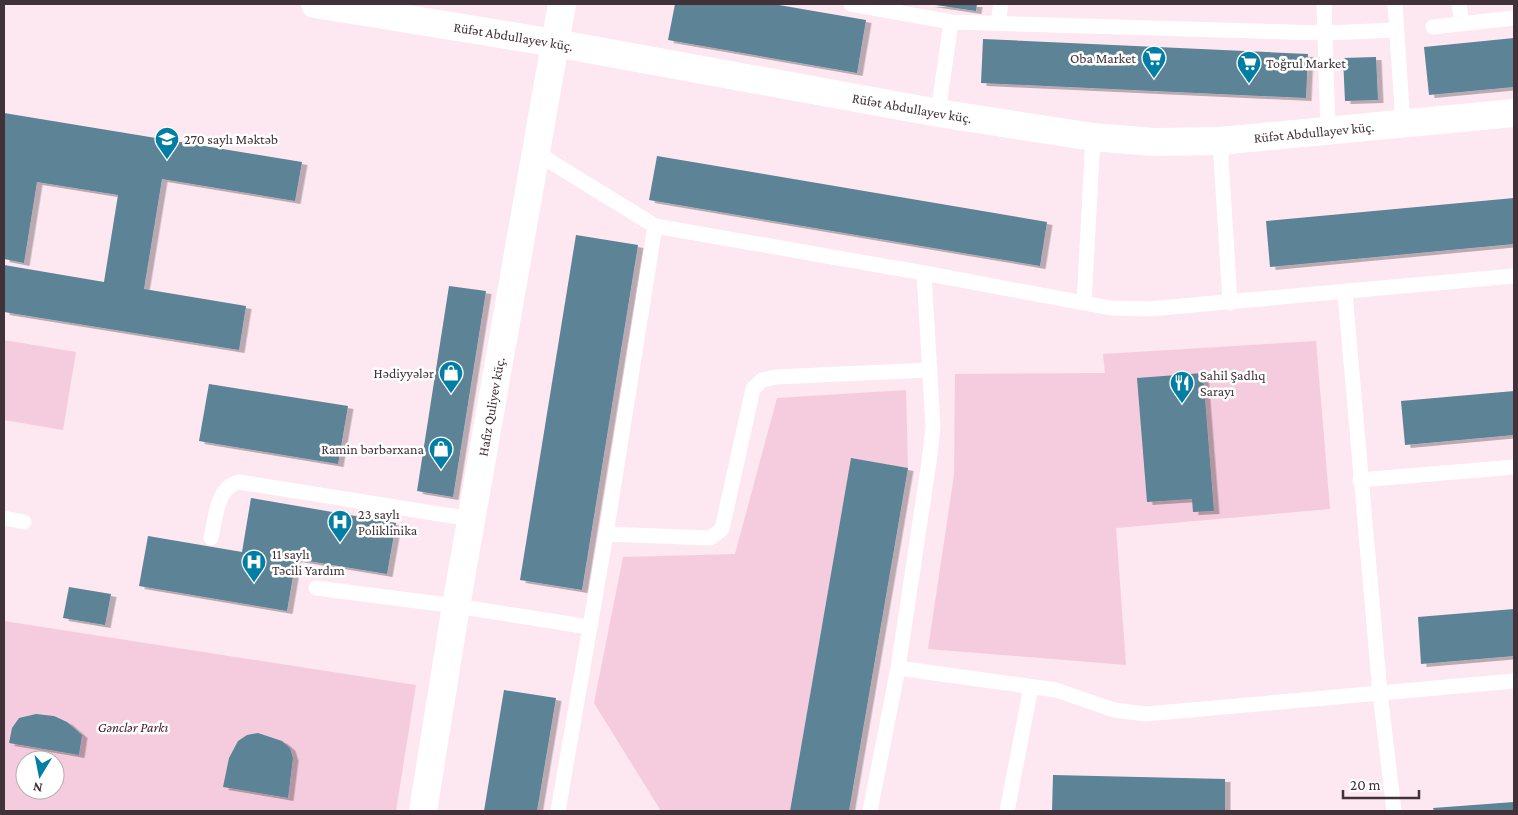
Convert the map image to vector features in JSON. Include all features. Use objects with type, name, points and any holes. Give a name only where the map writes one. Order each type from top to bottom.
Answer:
[{"type":"street","name":"Rüfət Abdullayev küç.","points":[[315,4],[555,44],[938,113],[1093,137],[1153,142],[1220,141],[1514,113]]},
{"type":"street","name":"Hafiz Quliyev küç.","points":[[422,811],[471,519],[562,4]]},
{"type":"lane","points":[[851,4],[951,22],[1324,33],[1397,30]]},
{"type":"lane","points":[[998,23],[1001,4]]},
{"type":"lane","points":[[1324,4],[1328,131]]},
{"type":"lane","points":[[1395,4],[1403,124]]},
{"type":"lane","points":[[1459,4],[1462,24]]},
{"type":"lane","points":[[1433,27],[1514,18]]},
{"type":"lane","points":[[938,113],[951,22]]},
{"type":"lane","points":[[1084,303],[1093,137]]},
{"type":"lane","points":[[1220,141],[1230,303]]},
{"type":"lane","points":[[535,152],[655,226],[924,272],[1111,308],[1149,309],[1230,303],[1514,276]]},
{"type":"lane","points":[[558,811],[606,534],[655,226]]},
{"type":"lane","points":[[870,811],[898,668],[933,427],[924,272]]},
{"type":"lane","points":[[1345,292],[1380,693],[1394,811]]},
{"type":"lane","points":[[606,534],[710,538],[722,529],[753,389],[762,380],[775,377],[930,370]]},
{"type":"lane","points":[[1360,480],[1514,467]]},
{"type":"lane","points":[[211,538],[223,491],[231,484],[239,482],[471,519]]},
{"type":"lane","points":[[4,518],[24,522]]},
{"type":"lane","points":[[316,588],[456,606],[589,627]]},
{"type":"lane","points":[[898,668],[1056,690],[1114,710],[1146,714],[1514,681]]},
{"type":"lane","points":[[1007,811],[1031,687]]},
{"type":"green space","points":[[4,340],[76,352],[63,430],[4,420]]},
{"type":"green space","points":[[1316,341],[1330,509],[1116,528],[1126,665],[928,649],[954,475],[955,374],[1105,373],[1103,354]]},
{"type":"green space","points":[[906,390],[908,468],[851,459],[790,811],[661,811],[594,703],[623,557],[735,554],[777,398]]},
{"type":"green space","name":"Gənclər Parkı","points":[[4,621],[416,685],[396,811],[4,811]]},
{"type":"building","points":[[675,4],[773,4],[866,20],[857,73],[668,40]]},
{"type":"building","points":[[929,4],[977,4],[976,11]]},
{"type":"building","points":[[1514,38],[1514,87],[1429,95],[1424,47]]},
{"type":"building","points":[[983,39],[1308,54],[1306,98],[981,83]]},
{"type":"building","points":[[1376,57],[1378,100],[1345,101],[1343,58]]},
{"type":"building","points":[[4,113],[302,162],[295,201],[162,179],[144,289],[246,306],[239,350],[4,312],[4,265],[104,282],[118,195],[37,182],[24,263],[4,259]]},
{"type":"building","points":[[657,156],[1047,222],[1040,266],[649,200]]},
{"type":"building","points":[[1514,198],[1514,244],[1270,267],[1266,221]]},
{"type":"building","points":[[576,235],[638,245],[582,590],[520,580]]},
{"type":"building","points":[[449,286],[486,291],[453,497],[417,491]]},
{"type":"building","points":[[1203,373],[1214,511],[1193,512],[1192,499],[1147,502],[1137,378]]},
{"type":"building","points":[[209,384],[348,406],[338,464],[199,441]]},
{"type":"building","points":[[1514,391],[1514,435],[1405,445],[1401,401]]},
{"type":"building","points":[[851,458],[908,468],[849,811],[790,811]]},
{"type":"building","points":[[251,498],[396,523],[387,574],[296,559],[287,611],[139,586],[148,536],[242,552]]},
{"type":"building","points":[[69,587],[111,594],[105,625],[63,618]]},
{"type":"building","points":[[1514,609],[1514,656],[1421,664],[1418,617]]},
{"type":"building","points":[[504,690],[556,698],[537,811],[484,811]]},
{"type":"building","points":[[36,714],[54,716],[67,722],[82,735],[79,755],[65,753],[65,750],[50,750],[9,743],[12,728],[19,718]]},
{"type":"building","points":[[258,733],[282,741],[290,748],[293,758],[288,798],[223,787],[229,758],[238,741],[247,735]]},
{"type":"building","points":[[1053,775],[1225,779],[1225,811],[1052,811]]},
{"type":"building","points":[[1514,802],[1514,811],[1434,811],[1433,808]]},
{"type":"place","name":"Oba Market","points":[[1154,79]]},
{"type":"place","name":"Toğrul Market","points":[[1249,84]]},
{"type":"place","name":"270 saylı Məktəb","points":[[167,160]]},
{"type":"place","name":"Hədiyyələr","points":[[451,394]]},
{"type":"place","name":"Sahil Şadlıq Sarayı","points":[[1182,404]]},
{"type":"place","name":"Ramin bərbərxana","points":[[441,470]]},
{"type":"place","name":"23 saylı Poliklinika","points":[[340,543]]},
{"type":"place","name":"11 saylı Təcili Yardım","points":[[254,583]]}]
